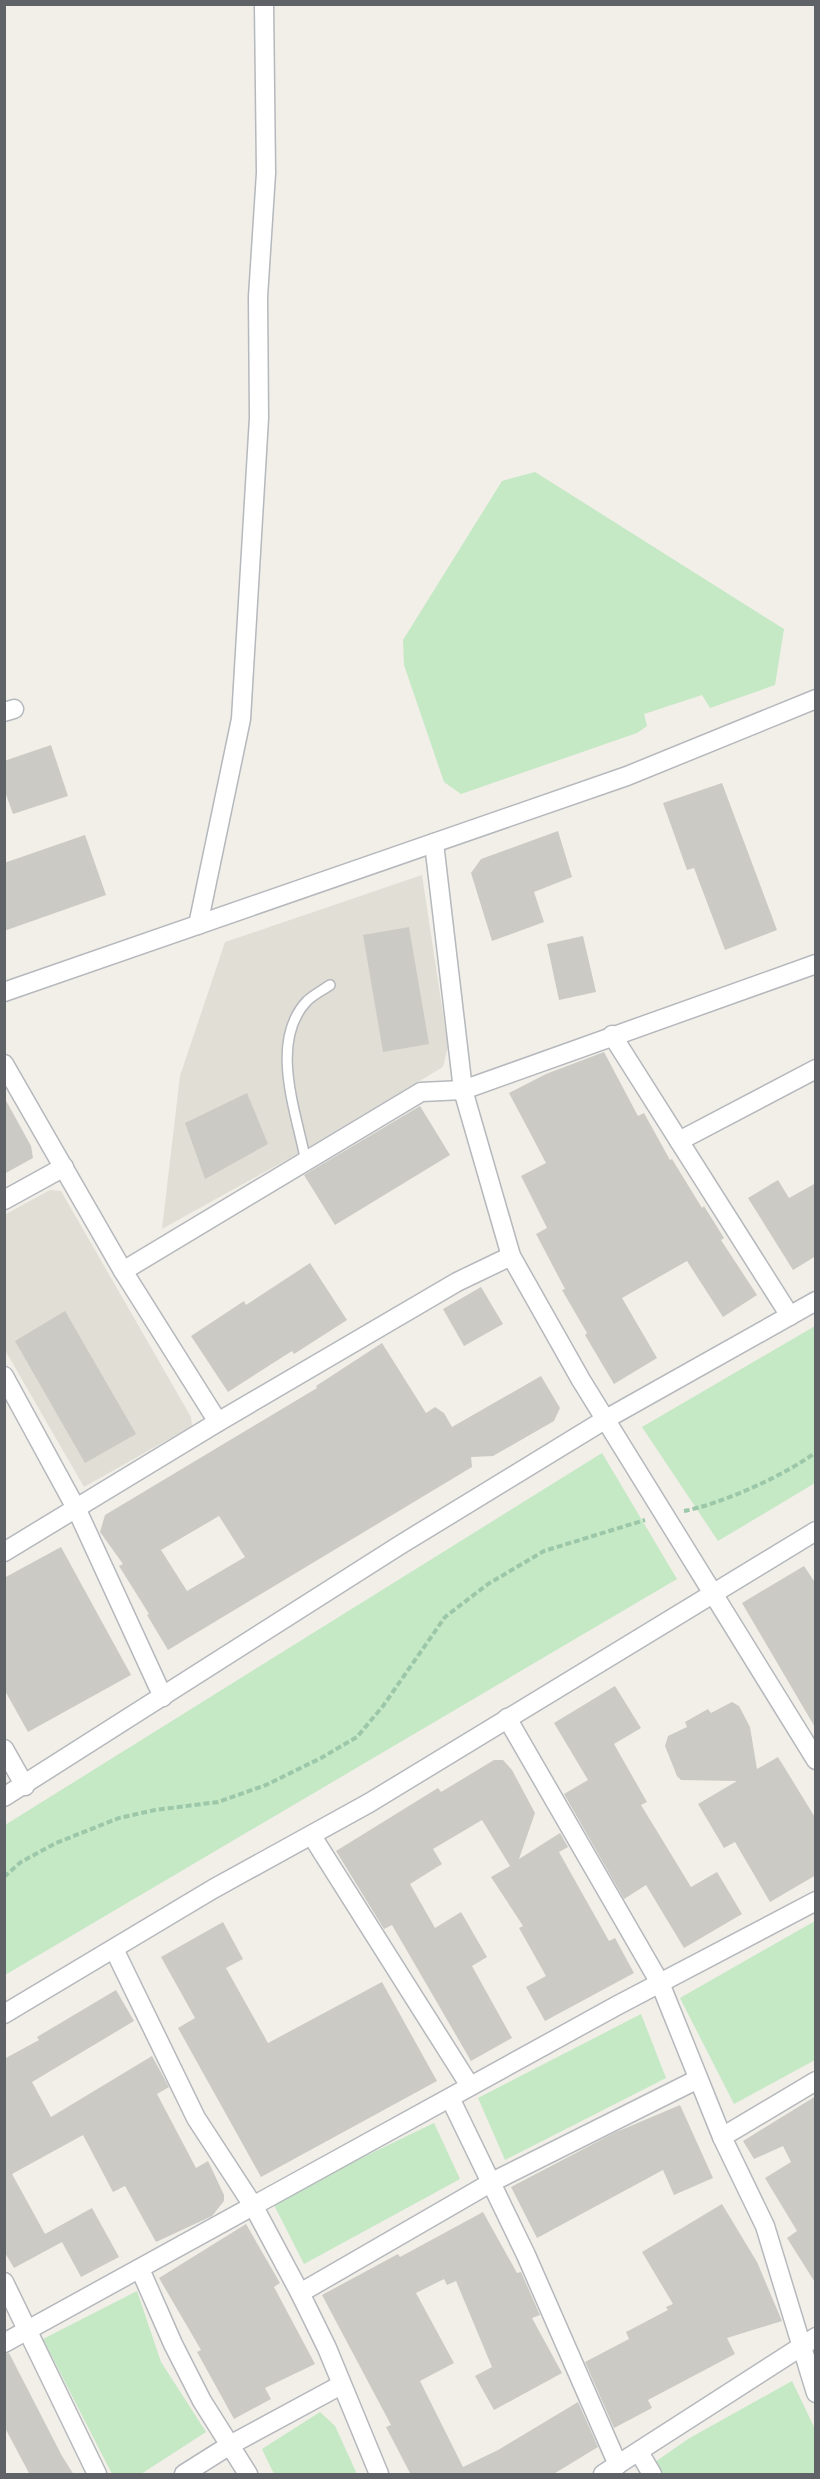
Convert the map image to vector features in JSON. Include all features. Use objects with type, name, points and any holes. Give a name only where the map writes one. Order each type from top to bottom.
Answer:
[{"type":"street","points":[[198,925],[241,719],[260,418],[258,297],[266,173],[264,4]]},
{"type":"street","points":[[4,992],[627,776],[816,699]]},
{"type":"street","points":[[434,843],[464,1090],[511,1256],[606,1419],[816,1760]]},
{"type":"street","points":[[123,1271],[421,1092],[464,1090],[612,1035],[816,964]]},
{"type":"street","points":[[612,1035],[790,1316]]},
{"type":"street","points":[[4,1064],[123,1271],[218,1422]]},
{"type":"street","points":[[679,1141],[816,1069]]},
{"type":"street","points":[[4,1200],[64,1167]]},
{"type":"street","points":[[4,1552],[77,1510],[218,1422],[457,1282],[511,1256]]},
{"type":"street","points":[[4,1797],[25,1786],[400,1545],[606,1419],[816,1301]]},
{"type":"street","points":[[4,1376],[77,1510],[164,1697]]},
{"type":"street","points":[[4,2014],[213,1889],[312,1836],[816,1531]]},
{"type":"street","points":[[507,1718],[660,1983],[722,2137],[765,2226],[808,2341],[816,2392]]},
{"type":"street","points":[[4,1749],[25,1786]]},
{"type":"street","points":[[312,1836],[470,2086]]},
{"type":"street","points":[[4,2343],[470,2086],[816,1901]]},
{"type":"street","points":[[114,1949],[196,2118],[254,2207],[300,2293],[327,2348],[379,2475]]},
{"type":"street","points":[[300,2293],[492,2182],[698,2079]]},
{"type":"street","points":[[722,2137],[816,2081]]},
{"type":"street","points":[[450,2098],[492,2182],[611,2470],[808,2341]]},
{"type":"street","points":[[140,2269],[172,2344],[248,2475]]},
{"type":"street","points":[[4,2282],[97,2475]]},
{"type":"street","points":[[184,2475],[230,2445],[341,2385]]},
{"type":"street","points":[[639,2452],[652,2475]]},
{"type":"lane","points":[[306,1162],[290,1084],[289,1033],[307,1001],[330,985]]},
{"type":"path","points":[[4,1877],[21,1862],[56,1843],[119,1818],[155,1810],[218,1802],[266,1785],[321,1758],[357,1737],[383,1706],[445,1617],[488,1584],[544,1551],[665,1514],[707,1507],[777,1474],[816,1452]]},
{"type":"shaded area","points":[[422,875],[448,1047],[443,1067],[290,1158],[162,1229],[180,1076],[225,942]]},
{"type":"shaded area","points":[[50,1190],[61,1191],[191,1417],[192,1426],[84,1487],[5,1350],[4,1215]]},
{"type":"green space","points":[[535,472],[784,629],[775,685],[710,708],[702,695],[644,714],[647,726],[637,733],[461,794],[444,782],[404,665],[403,640],[502,481]]},
{"type":"green space","points":[[815,1326],[815,1483],[718,1541],[642,1427]]},
{"type":"green space","points":[[602,1453],[677,1579],[5,1975],[5,1825]]},
{"type":"green space","points":[[815,1921],[815,2060],[734,2104],[680,1998]]},
{"type":"green space","points":[[641,2014],[666,2078],[505,2160],[478,2098]]},
{"type":"green space","points":[[434,2123],[460,2179],[304,2264],[272,2201]]},
{"type":"green space","points":[[137,2291],[161,2362],[206,2432],[141,2474],[112,2474],[43,2339]]},
{"type":"green space","points":[[792,2381],[815,2429],[815,2474],[662,2474],[655,2462],[688,2439]]},
{"type":"green space","points":[[320,2412],[335,2426],[357,2474],[274,2474],[262,2449]]},
{"type":"building","points":[[51,745],[68,796],[13,814],[4,789],[4,761]]},
{"type":"building","points":[[722,783],[777,930],[725,950],[694,868],[687,870],[663,803]]},
{"type":"building","points":[[558,831],[572,877],[534,892],[544,922],[492,941],[471,873],[481,859]]},
{"type":"building","points":[[85,835],[106,895],[4,931],[4,863]]},
{"type":"building","points":[[409,927],[429,1044],[383,1052],[363,935]]},
{"type":"building","points":[[583,936],[596,992],[559,1000],[547,944]]},
{"type":"building","points":[[604,1052],[638,1116],[644,1113],[670,1160],[672,1159],[702,1208],[704,1206],[724,1238],[721,1240],[757,1295],[723,1317],[687,1261],[622,1298],[657,1358],[614,1384],[585,1335],[587,1333],[562,1290],[565,1289],[536,1234],[547,1228],[521,1176],[546,1163],[509,1093],[546,1074]]},
{"type":"building","points":[[247,1093],[268,1144],[205,1179],[185,1123]]},
{"type":"building","points":[[4,1097],[31,1146],[33,1158],[4,1174]]},
{"type":"building","points":[[420,1106],[450,1155],[335,1225],[304,1175]]},
{"type":"building","points":[[778,1180],[789,1198],[816,1183],[816,1256],[793,1270],[748,1198]]},
{"type":"building","points":[[310,1263],[347,1320],[294,1354],[292,1351],[228,1392],[191,1336],[244,1301],[246,1305]]},
{"type":"building","points":[[481,1287],[503,1324],[464,1346],[443,1309]]},
{"type":"building","points":[[65,1311],[136,1434],[85,1463],[15,1341]]},
{"type":"building","points":[[382,1343],[426,1413],[435,1407],[444,1413],[452,1427],[541,1376],[560,1408],[554,1421],[493,1456],[471,1457],[472,1467],[168,1650],[119,1566],[123,1564],[100,1532],[105,1515],[317,1388],[316,1386]],"holes":[[[219,1516],[245,1557],[187,1591],[161,1550]]]},
{"type":"building","points":[[61,1547],[131,1675],[28,1732],[4,1689],[4,1578]]},
{"type":"building","points":[[804,1566],[816,1584],[816,1729],[742,1603]]},
{"type":"building","points":[[615,1686],[641,1728],[614,1744],[647,1802],[641,1805],[691,1887],[717,1872],[742,1914],[684,1948],[646,1885],[624,1899],[564,1794],[588,1780],[554,1723]]},
{"type":"building","points":[[732,1702],[739,1706],[750,1727],[757,1769],[778,1757],[816,1819],[816,1875],[770,1902],[735,1842],[724,1848],[698,1804],[737,1781],[681,1780],[677,1776],[665,1746],[668,1736],[687,1727],[685,1722],[708,1709],[711,1713]]},
{"type":"building","points":[[494,1760],[503,1760],[512,1770],[535,1813],[519,1859],[560,1833],[568,1847],[559,1852],[609,1941],[615,1938],[634,1973],[545,2021],[526,1987],[546,1976],[519,1928],[523,1926],[491,1877],[510,1866],[482,1820],[433,1849],[442,1864],[410,1884],[435,1928],[461,1912],[487,1957],[472,1966],[512,2038],[471,2061],[392,1925],[384,1929],[336,1851],[438,1788],[441,1792]]},
{"type":"building","points":[[223,1922],[243,1959],[226,1968],[268,2043],[382,1982],[437,2081],[261,2177],[178,2028],[195,2018],[161,1957]]},
{"type":"building","points":[[116,1990],[134,2021],[32,2082],[51,2117],[152,2056],[169,2087],[157,2094],[196,2168],[208,2161],[224,2195],[224,2201],[212,2216],[156,2242],[125,2186],[113,2192],[83,2135],[12,2174],[45,2234],[92,2208],[119,2257],[81,2277],[62,2242],[14,2268],[4,2251],[4,2059],[39,2040],[37,2037]]},
{"type":"building","points":[[816,2096],[816,2284],[787,2238],[797,2231],[765,2178],[791,2162],[783,2146],[754,2159],[743,2141]]},
{"type":"building","points":[[680,2105],[713,2178],[674,2195],[663,2170],[537,2238],[511,2187],[614,2133]]},
{"type":"building","points":[[722,2204],[757,2262],[782,2321],[727,2338],[735,2354],[648,2400],[652,2408],[614,2428],[585,2362],[629,2339],[626,2332],[668,2310],[666,2307],[673,2304],[642,2252]]},
{"type":"building","points":[[483,2212],[517,2273],[521,2272],[540,2315],[532,2318],[562,2373],[494,2410],[475,2376],[492,2367],[456,2281],[447,2285],[444,2279],[416,2293],[454,2363],[420,2381],[463,2467],[498,2450],[578,2402],[598,2447],[552,2475],[411,2475],[386,2427],[391,2425],[322,2295],[398,2254],[400,2257]]},
{"type":"building","points":[[246,2224],[280,2283],[274,2287],[315,2364],[265,2388],[271,2399],[234,2419],[197,2352],[201,2350],[159,2278]]},
{"type":"building","points":[[9,2353],[74,2475],[30,2475],[4,2426],[4,2354]]}]
